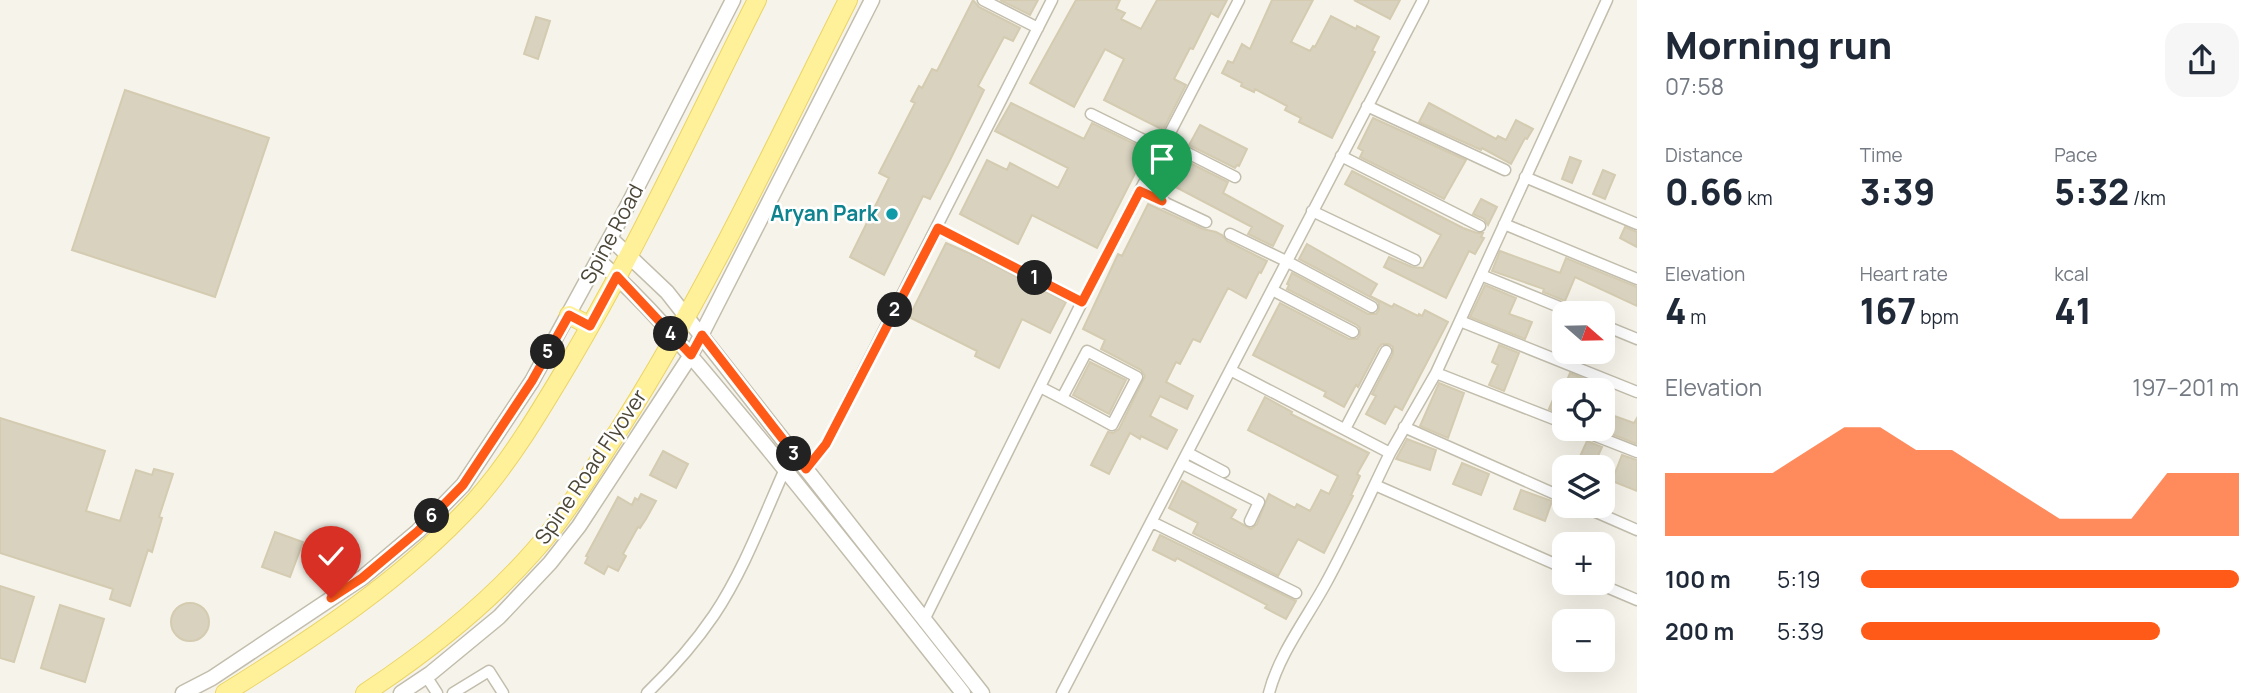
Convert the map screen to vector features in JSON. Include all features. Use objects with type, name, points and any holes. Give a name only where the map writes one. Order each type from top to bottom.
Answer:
[{"type":"main road","name":"Spine Road","points":[[617,276],[757,0]]},
{"type":"main road","points":[[674,337],[718,258],[848,0]]},
{"type":"main road","points":[[225,693],[294,650],[373,594],[431,546],[477,499],[523,436],[617,276]]},
{"type":"main road","points":[[569,315],[590,326]]},
{"type":"main road","name":"Spine Road Flyover","points":[[365,693],[419,657],[485,602],[535,550],[563,515],[674,337]]},
{"type":"street","name":"Spine Road","points":[[183,693],[212,678],[362,578],[418,531],[463,485],[532,381],[569,315],[733,0]]},
{"type":"street","points":[[401,693],[499,617],[550,563],[579,526],[691,355],[872,0]]},
{"type":"street","points":[[983,0],[1038,28]]},
{"type":"street","points":[[924,620],[1082,302],[1239,0]]},
{"type":"street","points":[[1062,693],[1423,0]]},
{"type":"street","points":[[1269,693],[1286,651],[1344,550],[1390,453],[1436,373],[1607,0]]},
{"type":"street","points":[[806,469],[826,444],[938,228],[1050,1]]},
{"type":"street","points":[[1367,106],[1505,170]]},
{"type":"street","points":[[1091,114],[1235,177]]},
{"type":"street","points":[[1341,156],[1480,226]]},
{"type":"street","points":[[1525,177],[1637,224]]},
{"type":"street","points":[[1140,191],[1206,222]]},
{"type":"street","points":[[1312,211],[1415,260]]},
{"type":"street","points":[[1504,224],[1637,279]]},
{"type":"street","points":[[938,228],[1082,302]]},
{"type":"street","points":[[1230,234],[1372,307]]},
{"type":"street","points":[[610,238],[667,292],[982,693]]},
{"type":"street","points":[[598,260],[617,276],[691,355],[963,693]]},
{"type":"street","points":[[1481,275],[1552,304]]},
{"type":"street","points":[[1272,290],[1353,332]]},
{"type":"street","points":[[1460,321],[1637,392]]},
{"type":"street","points":[[1615,330],[1637,339]]},
{"type":"street","points":[[1040,387],[1112,425],[1137,377],[1087,351],[1062,398]]},
{"type":"street","points":[[1345,429],[1386,351]]},
{"type":"street","points":[[1232,371],[1390,453]]},
{"type":"street","points":[[1436,373],[1552,418]]},
{"type":"street","points":[[1404,427],[1552,493]]},
{"type":"street","points":[[1609,441],[1637,452]]},
{"type":"street","points":[[1186,459],[1224,472]]},
{"type":"street","points":[[1186,459],[1259,502],[1250,521]]},
{"type":"street","points":[[648,693],[688,650],[715,614],[738,572],[785,469]]},
{"type":"street","points":[[1375,485],[1552,563]]},
{"type":"street","points":[[1610,518],[1637,530]]},
{"type":"street","points":[[1152,522],[1296,593]]},
{"type":"street","points":[[1615,591],[1637,600]]},
{"type":"street","points":[[453,693],[489,671],[503,693]]},
{"type":"street","points":[[426,676],[437,693]]},
{"type":"building","points":[[973,0],[979,7],[1020,28],[1013,41],[1004,37],[978,86],[984,90],[950,160],[930,199],[923,196],[884,275],[850,257],[889,178],[879,173],[915,103],[911,101],[932,69],[937,71]]},
{"type":"building","points":[[1000,0],[1038,0],[1030,15]]},
{"type":"building","points":[[1076,0],[1120,0],[1116,9],[1125,13],[1121,19],[1141,29],[1157,0],[1227,0],[1218,17],[1211,13],[1174,79],[1186,85],[1163,130],[1104,100],[1124,59],[1105,49],[1074,107],[1030,83]]},
{"type":"building","points":[[1272,0],[1313,0],[1291,42],[1310,51],[1315,47],[1331,16],[1379,37],[1372,51],[1375,52],[1332,138],[1299,122],[1301,118],[1285,110],[1287,106],[1255,89],[1254,92],[1241,86],[1242,83],[1222,73],[1228,61],[1233,63],[1242,44],[1250,49]]},
{"type":"building","points":[[1354,0],[1400,0],[1390,19]]},
{"type":"building","points":[[536,17],[550,21],[538,59],[524,54]]},
{"type":"building","points":[[125,90],[269,138],[215,297],[72,250]]},
{"type":"building","points":[[1011,103],[1084,139],[1092,123],[1147,150],[1097,248],[1032,215],[1018,244],[960,214],[987,160],[1007,170],[1010,163],[1058,188],[1068,168],[995,131]]},
{"type":"building","points":[[1429,103],[1496,139],[1498,136],[1506,140],[1516,120],[1533,129],[1511,164],[1482,148],[1481,150],[1419,122]]},
{"type":"building","points":[[1373,118],[1466,160],[1444,199],[1360,157],[1363,151],[1358,148]]},
{"type":"building","points":[[1200,125],[1247,149],[1239,166],[1235,168],[1189,145]]},
{"type":"building","points":[[1570,157],[1581,161],[1572,183],[1562,179]]},
{"type":"building","points":[[1180,158],[1228,182],[1223,193],[1283,226],[1273,246],[1248,234],[1252,227],[1168,183]]},
{"type":"building","points":[[1603,170],[1615,175],[1605,199],[1593,194]]},
{"type":"building","points":[[1352,171],[1463,228],[1483,233],[1481,237],[1484,238],[1475,254],[1469,251],[1446,298],[1384,267],[1389,257],[1412,267],[1423,268],[1441,235],[1345,184]]},
{"type":"building","points":[[1481,199],[1497,207],[1488,225],[1484,219],[1473,214]]},
{"type":"building","points":[[1148,204],[1203,229],[1216,232],[1227,241],[1267,261],[1246,298],[1228,288],[1200,342],[1193,339],[1180,364],[1176,362],[1166,382],[1193,396],[1187,409],[1160,396],[1150,416],[1177,430],[1167,449],[1130,433],[1109,474],[1091,465],[1108,432],[1113,433],[1119,429],[1145,376],[1141,370],[1101,349],[1105,340],[1083,329],[1118,254],[1122,256]]},
{"type":"building","points":[[1625,227],[1637,232],[1637,247],[1620,238]]},
{"type":"building","points":[[946,243],[1066,302],[1050,333],[1022,319],[999,368],[975,356],[977,351],[909,317]]},
{"type":"building","points":[[1307,244],[1377,284],[1370,296],[1418,316],[1422,316],[1425,310],[1448,322],[1402,410],[1395,406],[1385,424],[1366,414],[1376,396],[1372,394],[1393,354],[1393,347],[1389,344],[1379,347],[1344,407],[1324,396],[1326,392],[1253,355],[1280,303],[1349,339],[1357,339],[1360,335],[1357,325],[1287,289],[1292,273],[1368,314],[1376,314],[1379,310],[1376,300],[1299,259]]},
{"type":"building","points":[[1500,251],[1560,273],[1566,258],[1637,287],[1637,306],[1575,277],[1565,301],[1543,292],[1544,289],[1492,271]]},
{"type":"building","points":[[1485,285],[1516,298],[1509,314],[1532,322],[1525,339],[1470,317]]},
{"type":"building","points":[[1499,345],[1519,353],[1504,391],[1489,385],[1498,365],[1492,362]]},
{"type":"building","points":[[1090,362],[1126,380],[1109,414],[1073,395]]},
{"type":"building","points":[[1570,373],[1582,378],[1568,378]]},
{"type":"building","points":[[1439,383],[1464,393],[1448,438],[1420,426]]},
{"type":"building","points":[[1265,397],[1292,412],[1291,414],[1369,453],[1357,474],[1360,476],[1351,495],[1353,496],[1324,553],[1298,539],[1278,576],[1193,533],[1198,523],[1169,508],[1182,481],[1236,510],[1231,518],[1251,529],[1257,524],[1269,494],[1295,508],[1297,504],[1310,511],[1321,490],[1329,494],[1338,476],[1248,430]]},
{"type":"building","points":[[1615,416],[1634,423],[1637,418],[1637,444],[1615,435]]},
{"type":"building","points":[[0,418],[105,451],[86,511],[120,521],[136,470],[152,475],[154,469],[173,474],[159,517],[162,518],[152,552],[148,550],[130,606],[110,599],[113,589],[0,553]]},
{"type":"building","points":[[1407,439],[1436,450],[1430,470],[1396,459]]},
{"type":"building","points":[[1587,441],[1602,447],[1598,455],[1581,455]]},
{"type":"building","points":[[663,451],[688,464],[676,488],[650,475]]},
{"type":"building","points":[[1622,455],[1637,460],[1637,491],[1615,482],[1615,473]]},
{"type":"building","points":[[1462,463],[1489,474],[1481,495],[1453,484]]},
{"type":"building","points":[[1521,490],[1552,501],[1545,521],[1514,509]]},
{"type":"building","points":[[641,494],[656,501],[623,554],[626,556],[618,571],[608,566],[604,574],[585,563],[588,557],[586,556],[618,497],[632,505],[635,498],[638,500]]},
{"type":"building","points":[[275,532],[303,542],[290,577],[262,567]]},
{"type":"building","points":[[1160,535],[1296,601],[1286,619],[1265,608],[1267,605],[1177,558],[1175,561],[1153,550]]},
{"type":"building","points":[[0,586],[34,597],[14,662],[0,658]]},
{"type":"building","points":[[190,603],[203,609],[209,622],[203,635],[190,641],[177,635],[171,622],[177,609]]},
{"type":"building","points":[[60,605],[104,619],[85,682],[41,668]]},
{"type":"place","name":"Aryan Park","points":[[892,214]]},
{"type":"route","points":[[331,598],[392,554],[463,485],[532,381],[569,315],[590,326],[617,276],[691,355],[702,335],[724,367],[806,469],[826,444],[938,228],[1082,302],[1140,191],[1162,201]]}]
